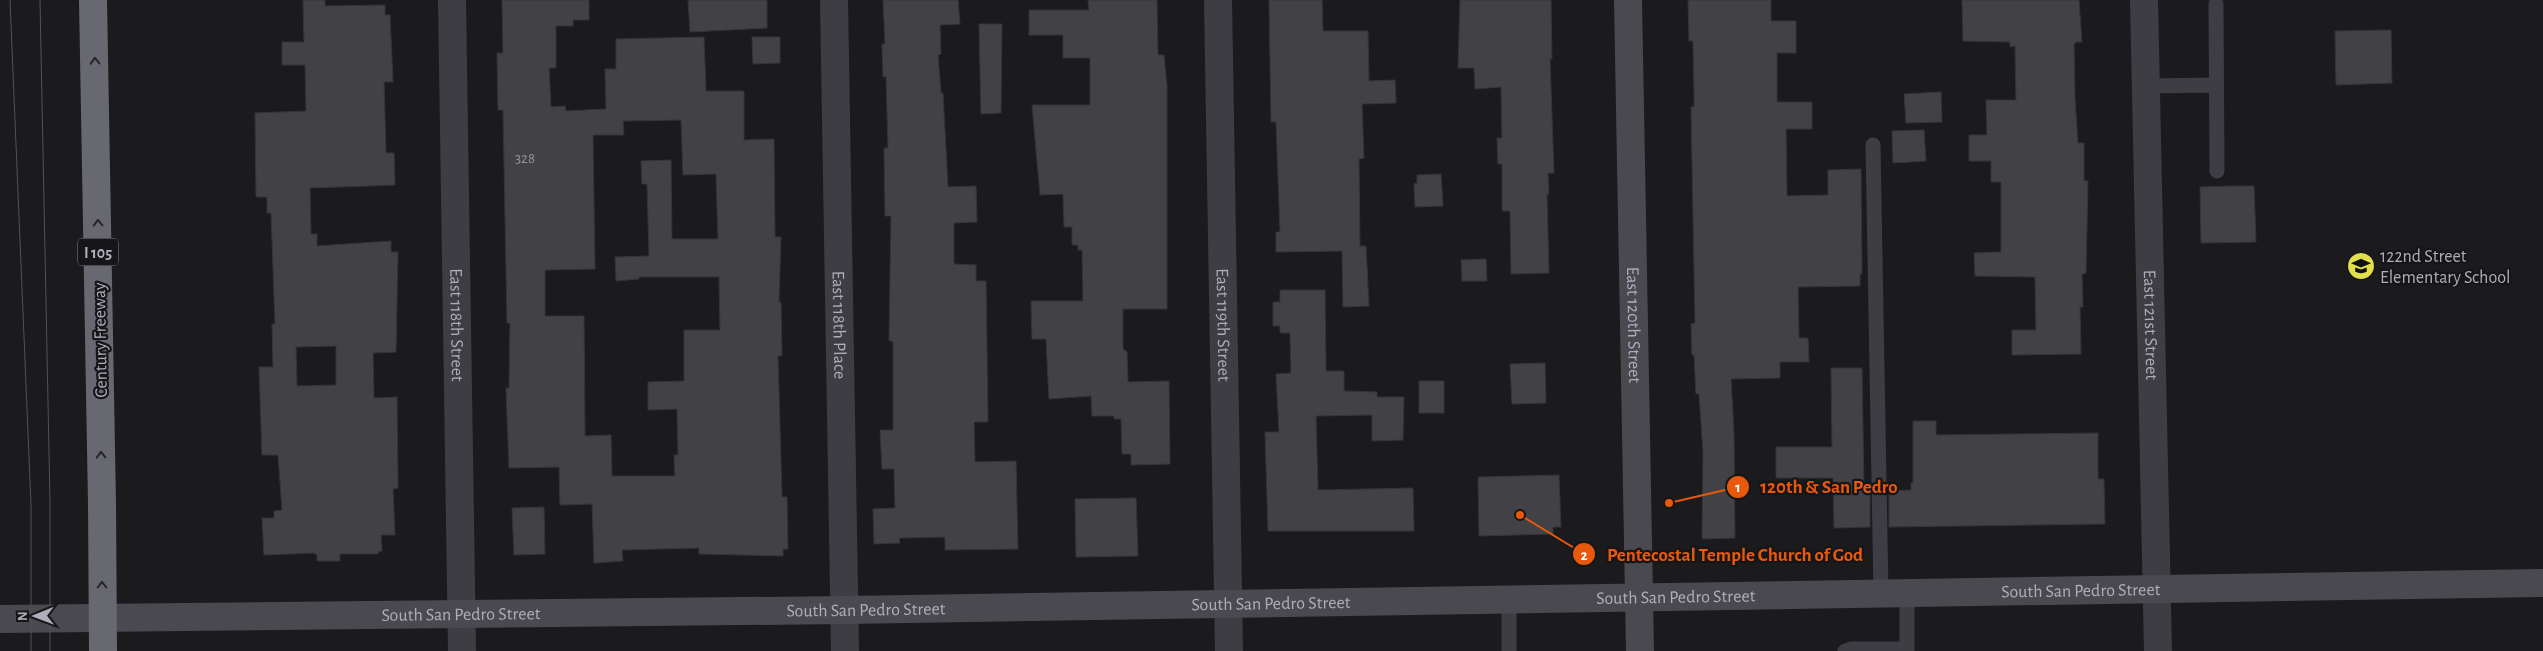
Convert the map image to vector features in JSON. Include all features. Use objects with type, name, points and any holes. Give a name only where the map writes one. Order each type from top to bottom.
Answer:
[{"type":"highway","name":"Century Freeway","points":[[94,0],[102,504],[102,651]]},
{"type":"street","name":"East 118th Street","points":[[452,0],[462,651]]},
{"type":"street","name":"East 118th Place","points":[[834,0],[845,651]]},
{"type":"street","name":"East 119th Street","points":[[1218,0],[1229,651]]},
{"type":"street","name":"East 120th Street","points":[[1628,0],[1640,651]]},
{"type":"street","name":"East 121st Street","points":[[2144,0],[2158,651]]},
{"type":"street","name":"South San Pedro Street","points":[[0,618],[461,612],[845,610],[2543,583]]},
{"type":"lane","points":[[2216,4],[2217,171]]},
{"type":"lane","points":[[2146,86],[2216,85]]},
{"type":"lane","points":[[1873,145],[1881,593]]},
{"type":"lane","points":[[1845,651],[1859,649],[1907,650],[1908,592]]},
{"type":"lane","points":[[1509,598],[1509,651]]},
{"type":"building","points":[[303,0],[325,0],[325,6],[385,5],[385,15],[390,15],[393,82],[384,82],[386,153],[394,153],[395,185],[310,188],[311,234],[317,234],[317,246],[391,241],[391,252],[398,252],[396,352],[373,353],[374,398],[397,397],[398,488],[393,489],[395,535],[381,535],[382,551],[378,552],[378,554],[340,554],[340,561],[317,561],[317,555],[314,553],[264,555],[262,518],[274,518],[274,511],[282,510],[278,455],[262,455],[259,367],[273,367],[272,324],[275,324],[271,213],[267,213],[267,197],[256,197],[255,113],[306,111],[305,65],[282,65],[282,42],[304,42]],"holes":[[[336,346],[336,385],[297,386],[296,347]]]},
{"type":"building","points":[[502,0],[589,0],[589,20],[573,20],[573,26],[556,26],[556,68],[549,68],[551,107],[565,106],[566,111],[606,109],[605,69],[616,69],[616,39],[704,37],[706,91],[744,91],[744,140],[774,139],[775,237],[781,237],[779,302],[781,302],[782,356],[778,356],[782,497],[787,497],[788,549],[783,549],[783,556],[699,554],[699,548],[622,550],[623,561],[594,563],[592,504],[560,505],[559,467],[509,468],[506,388],[509,388],[510,323],[507,323],[503,110],[498,110],[497,53],[503,53]],"holes":[[[681,120],[683,175],[716,174],[718,239],[672,239],[671,160],[641,161],[642,184],[647,184],[649,256],[615,257],[616,281],[639,279],[639,277],[719,277],[720,330],[684,330],[684,381],[648,382],[648,410],[677,409],[678,455],[674,455],[675,476],[612,476],[611,435],[585,436],[584,316],[545,316],[545,270],[595,269],[593,135],[624,135],[623,121]]]},
{"type":"building","points":[[688,0],[767,0],[767,28],[690,32]]},
{"type":"building","points":[[883,0],[958,0],[960,24],[940,25],[941,54],[938,55],[941,93],[943,93],[948,187],[976,186],[977,222],[954,223],[954,264],[976,265],[976,281],[986,281],[988,422],[974,422],[975,462],[1016,461],[1018,549],[945,550],[945,537],[899,538],[900,543],[874,544],[873,509],[895,508],[894,469],[882,469],[880,430],[893,430],[893,342],[889,340],[891,216],[885,216],[884,148],[888,148],[886,76],[883,77],[882,44],[885,44]]},
{"type":"building","points":[[1088,0],[1157,0],[1158,55],[1164,55],[1167,86],[1167,309],[1123,309],[1123,349],[1127,352],[1128,382],[1169,381],[1170,464],[1131,465],[1131,454],[1122,454],[1121,419],[1114,419],[1114,416],[1092,416],[1091,396],[1049,399],[1046,339],[1032,339],[1031,301],[1083,301],[1082,250],[1078,250],[1078,245],[1072,245],[1072,227],[1064,227],[1063,194],[1040,195],[1032,105],[1090,105],[1090,58],[1063,58],[1063,35],[1029,35],[1029,10],[1089,10]]},
{"type":"building","points":[[1269,0],[1322,0],[1323,31],[1368,31],[1369,81],[1395,80],[1396,103],[1362,104],[1364,158],[1359,159],[1360,246],[1366,246],[1369,306],[1343,307],[1342,251],[1276,252],[1276,232],[1280,232],[1276,122],[1271,122]]},
{"type":"building","points":[[1460,0],[1551,0],[1552,59],[1550,59],[1554,173],[1548,173],[1549,273],[1511,274],[1510,211],[1502,211],[1502,164],[1498,164],[1497,138],[1502,138],[1501,87],[1475,89],[1474,68],[1458,68]]},
{"type":"building","points":[[1688,0],[1771,0],[1771,21],[1796,21],[1796,53],[1777,53],[1777,102],[1812,102],[1812,129],[1786,129],[1787,196],[1828,195],[1828,170],[1861,169],[1862,274],[1860,274],[1860,286],[1798,287],[1799,338],[1808,338],[1809,362],[1780,362],[1780,378],[1731,379],[1734,433],[1735,538],[1702,539],[1703,452],[1699,394],[1696,394],[1694,355],[1692,355],[1691,324],[1695,323],[1691,107],[1694,107],[1694,92],[1693,41],[1689,41]]},
{"type":"building","points":[[1962,0],[2079,0],[2082,42],[2076,42],[2074,45],[2075,99],[2078,143],[2084,143],[2084,181],[2088,181],[2086,273],[2082,274],[2083,307],[2080,307],[2081,354],[2012,355],[2012,330],[2036,330],[2035,277],[1975,276],[1974,253],[2001,252],[2001,182],[1991,182],[1991,161],[1969,161],[1969,135],[1987,135],[1986,100],[2016,100],[2015,46],[2010,47],[2010,42],[1963,41]]},
{"type":"building","points":[[979,24],[1002,24],[1001,113],[981,114]]},
{"type":"building","points":[[2391,30],[2392,83],[2336,85],[2335,31]]},
{"type":"building","points":[[752,37],[780,37],[780,63],[753,64]]},
{"type":"building","points":[[1941,92],[1942,122],[1906,123],[1904,94]]},
{"type":"building","points":[[1924,130],[1926,161],[1893,163],[1892,131]]},
{"type":"building","points":[[1441,174],[1443,206],[1415,207],[1414,184],[1417,183],[1417,175]]},
{"type":"building","points":[[2254,186],[2256,242],[2201,243],[2200,187]]},
{"type":"building","points":[[1486,259],[1487,281],[1462,281],[1461,260]]},
{"type":"building","points":[[1280,290],[1325,290],[1326,371],[1344,371],[1344,391],[1377,392],[1377,397],[1404,397],[1403,440],[1372,441],[1372,415],[1316,416],[1318,490],[1413,488],[1414,531],[1268,531],[1265,432],[1279,432],[1276,374],[1291,373],[1290,333],[1280,333],[1280,326],[1273,326],[1273,302],[1280,302]]},
{"type":"building","points":[[1545,363],[1546,403],[1512,404],[1510,364]]},
{"type":"building","points":[[1831,368],[1862,368],[1864,491],[1870,491],[1870,527],[1834,528],[1833,478],[1776,478],[1776,447],[1832,447]]},
{"type":"building","points":[[1419,381],[1444,381],[1444,413],[1419,413]]},
{"type":"building","points":[[1913,421],[1936,421],[1936,435],[2098,433],[2098,479],[2104,479],[2105,524],[1889,527],[1889,491],[1911,490],[1911,483],[1913,483]]},
{"type":"building","points":[[1559,475],[1561,527],[1553,527],[1553,534],[1479,536],[1478,477]]},
{"type":"building","points":[[1136,498],[1138,556],[1076,557],[1075,499]]},
{"type":"building","points":[[544,507],[545,554],[514,555],[512,508]]},
{"type":"tram line","points":[[10,0],[31,505],[31,651]]},
{"type":"tram line","points":[[40,0],[50,502],[50,651]]},
{"type":"place","name":"122nd Street Elementary School","points":[[2361,266]]},
{"type":"place","name":"120th & San Pedro","points":[[1669,503]]},
{"type":"place","name":"Pentecostal Temple Church of God","points":[[1520,515]]}]
